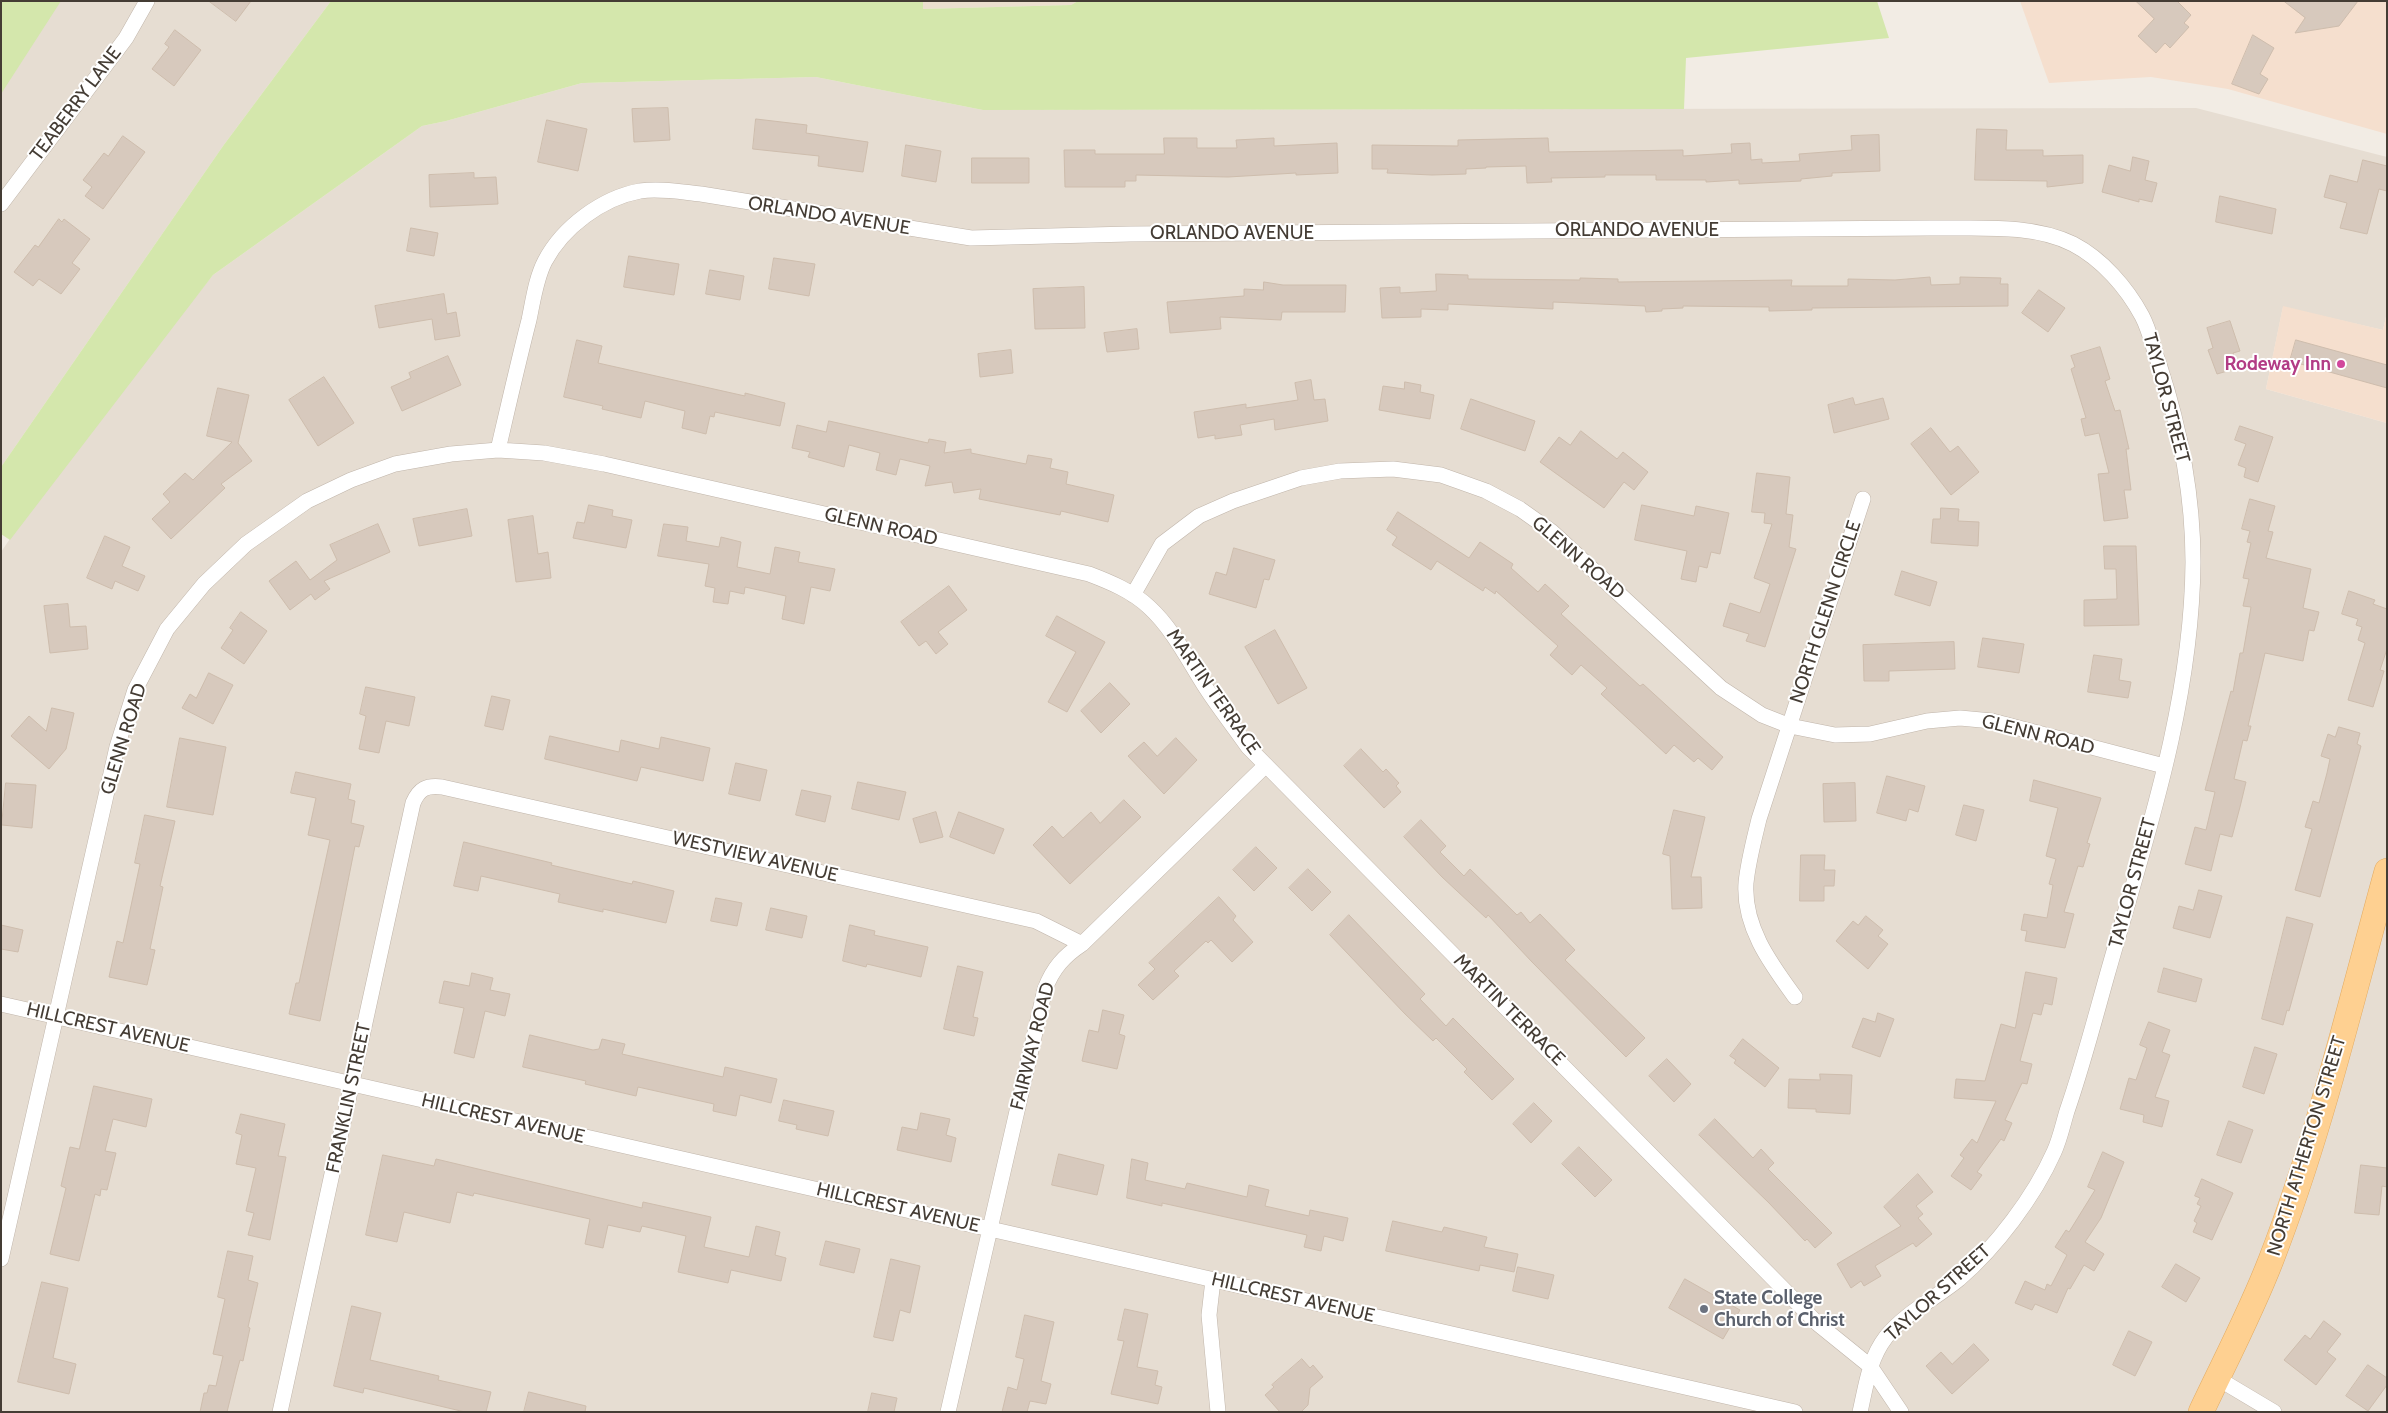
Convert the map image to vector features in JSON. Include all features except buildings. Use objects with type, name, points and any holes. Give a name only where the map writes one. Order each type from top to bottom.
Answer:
[{"type":"main road","name":"NORTH ATHERTON STREET","points":[[2201,1412],[2238,1339],[2271,1260],[2306,1162],[2387,871]]},
{"type":"street","name":"TEABERRY LANE","points":[[1,204],[126,38],[147,1]]},
{"type":"street","name":"ORLANDO AVENUE","points":[[498,450],[536,290],[545,261],[562,238],[586,214],[609,200],[640,191],[701,194],[971,238],[1140,234],[1930,228],[2036,231],[2073,244],[2104,266],[2125,289]]},
{"type":"street","name":"TAYLOR STREET","points":[[1860,1412],[1870,1366],[1886,1337],[1899,1324],[1959,1279],[2004,1232],[2022,1207],[2054,1152],[2075,1089],[2137,869],[2179,707],[2185,668],[2193,565],[2192,528],[2181,443],[2168,392],[2143,318],[2125,289]]},
{"type":"street","name":"GLENN ROAD","points":[[1,1259],[58,1016],[117,747],[135,690],[167,629],[204,584],[246,544],[307,501],[351,480],[395,464],[451,454],[498,450],[544,453],[604,464],[1069,570],[1112,583],[1133,595],[1162,544],[1199,516],[1233,501],[1301,478],[1340,471],[1393,469],[1441,476],[1486,491],[1520,508],[1552,530],[1722,688],[1762,716],[1790,726],[1835,735],[1870,734],[1927,721],[1960,718],[1992,721],[2164,766]]},
{"type":"street","name":"NORTH GLENN CIRCLE","points":[[1795,997],[1770,962],[1756,937],[1746,900],[1747,872],[1759,820],[1863,499]]},
{"type":"street","name":"MARTIN TERRACE","points":[[1133,595],[1148,606],[1163,622],[1243,740],[1266,766],[1818,1324],[1870,1366],[1901,1412]]},
{"type":"street","name":"FAIRWAY ROAD","points":[[948,1412],[1045,989],[1057,965],[1082,944],[1266,766]]},
{"type":"street","name":"WESTVIEW AVENUE","points":[[423,788],[442,787],[1036,921],[1082,944]]},
{"type":"street","name":"FRANKLIN STREET","points":[[280,1412],[413,803],[417,793],[423,788]]},
{"type":"street","name":"HILLCREST AVENUE","points":[[1,1004],[1794,1412]]},
{"type":"street","points":[[1213,1280],[1209,1315],[1218,1412]]},
{"type":"street","points":[[2217,1378],[2274,1412]]},
{"type":"shaded area","points":[[1,1],[331,1],[223,146],[1,467]]},
{"type":"shaded area","points":[[923,1],[1078,1],[1071,5],[922,9]]},
{"type":"shaded area","points":[[2020,1],[2387,1],[2387,134],[2228,89],[2151,77],[2049,83]]},
{"type":"shaded area","points":[[816,77],[983,110],[2196,108],[2387,157],[2387,312],[2383,330],[2283,307],[2266,389],[2387,423],[2387,1412],[1,1412],[1,552],[74,445],[213,275],[422,126],[582,83]]},
{"type":"shaded area","points":[[2283,306],[2383,330],[2387,313],[2387,423],[2266,389]]},
{"type":"green space","points":[[1,1],[61,1],[1,94]]},
{"type":"green space","points":[[331,1],[923,1],[923,9],[1071,5],[1078,1],[1877,1],[1889,38],[1686,58],[1684,109],[983,110],[816,77],[582,83],[422,126],[213,275],[10,540],[1,534],[1,467],[223,146]]},
{"type":"place","name":"Rodeway Inn","points":[[2341,364]]},
{"type":"place","name":"State College Church of Christ","points":[[1704,1309]]}]
